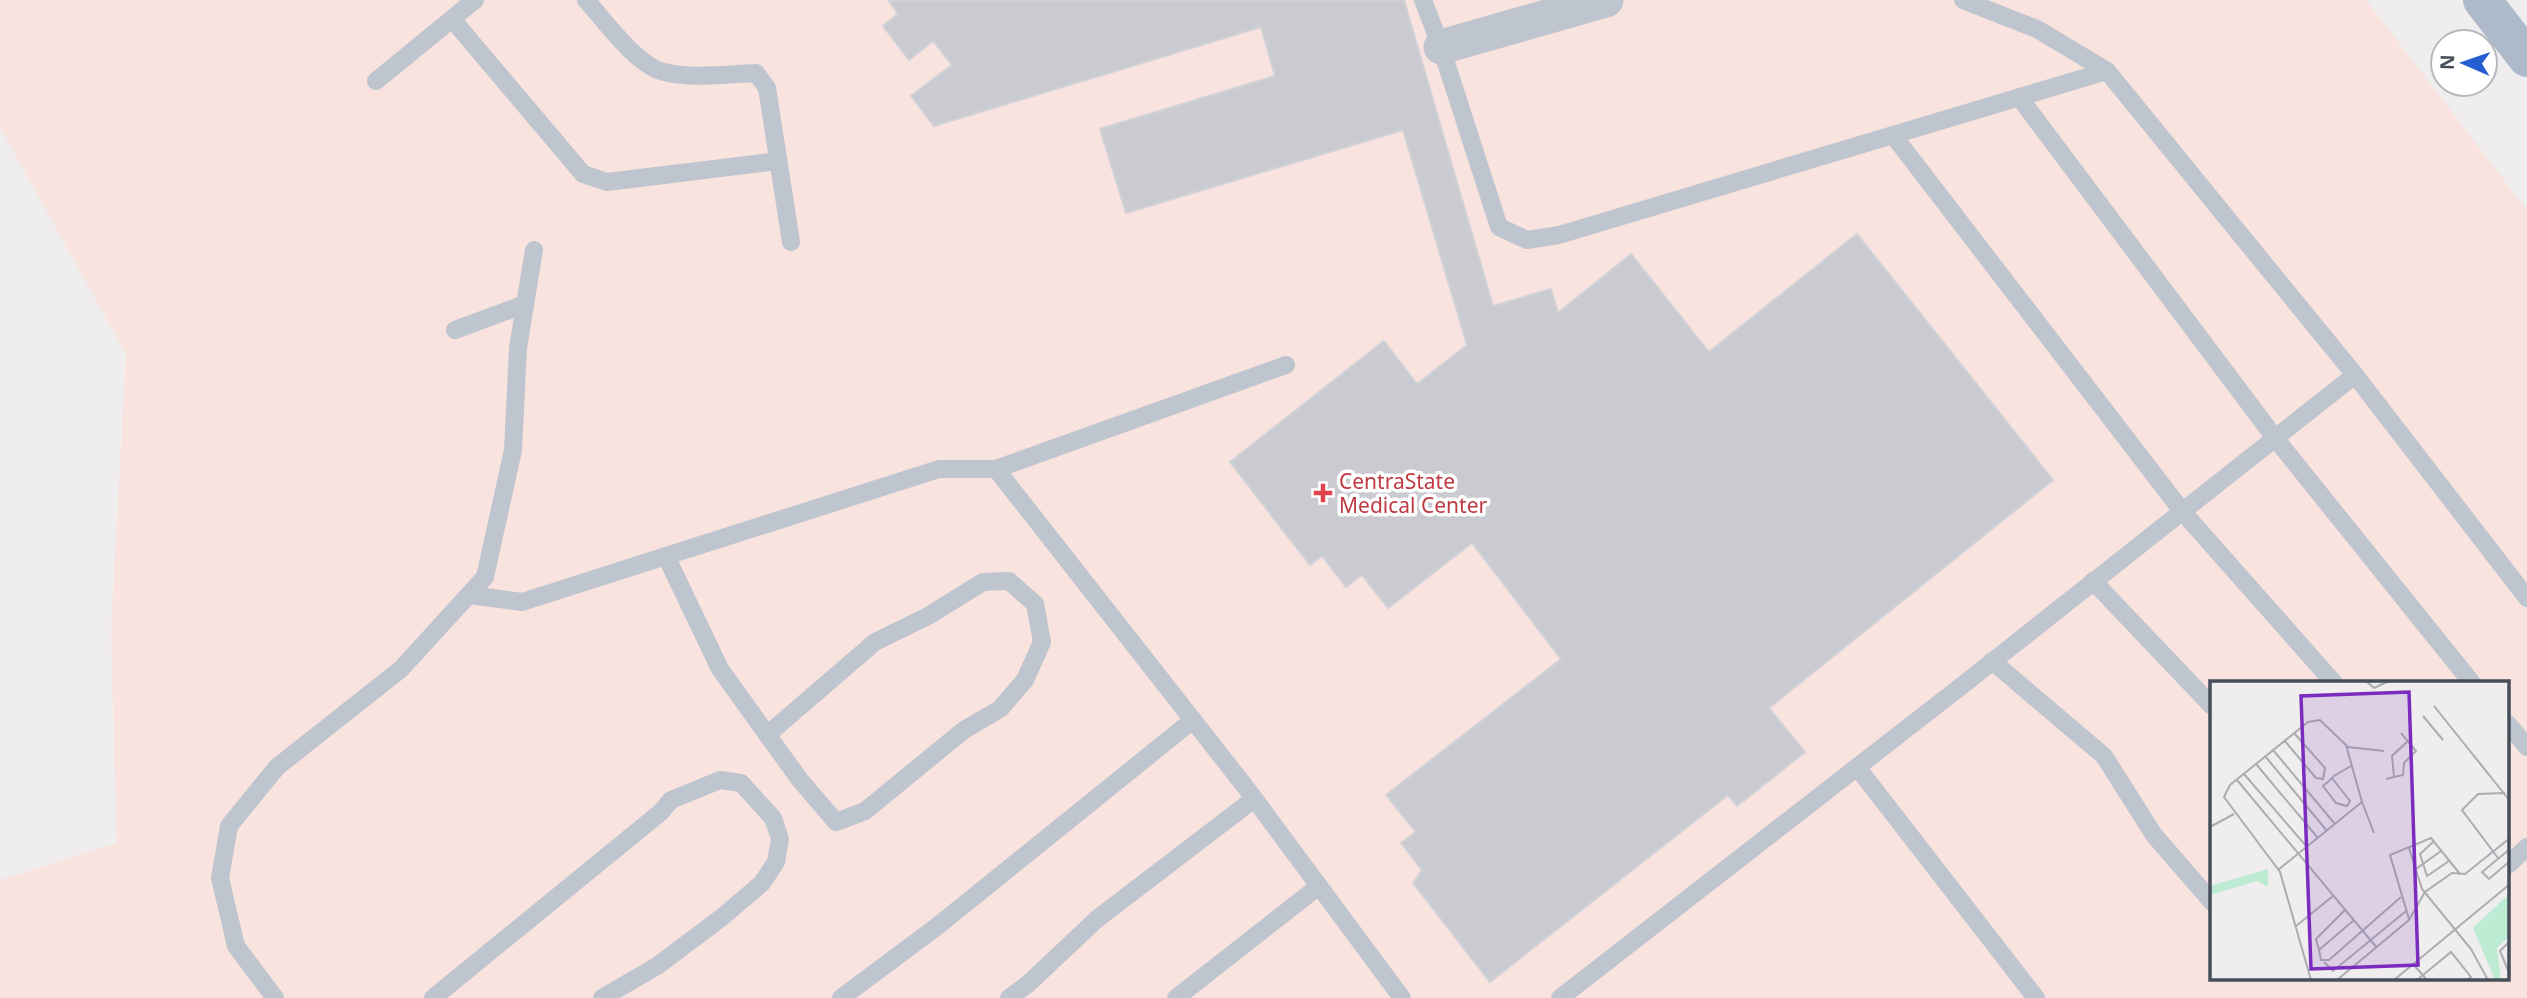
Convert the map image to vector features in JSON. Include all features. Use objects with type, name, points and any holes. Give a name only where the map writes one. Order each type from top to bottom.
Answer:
[{"type":"main road","points":[[2482,0],[2524,49]]},
{"type":"street","points":[[1441,47],[1605,0]]},
{"type":"lane","points":[[376,81],[475,0]]},
{"type":"lane","points":[[586,0],[634,53],[650,66],[663,72],[688,75],[756,73],[767,88],[791,242]]},
{"type":"lane","points":[[1423,0],[1441,47],[1499,227],[1527,240],[1559,235],[2107,71]]},
{"type":"lane","points":[[1963,0],[2037,29],[2107,71],[2355,375],[2527,598]]},
{"type":"lane","points":[[452,19],[583,174],[607,182],[778,161]]},
{"type":"lane","points":[[2019,97],[2275,438],[2470,681]]},
{"type":"lane","points":[[1893,135],[2182,511],[2332,681]]},
{"type":"lane","points":[[275,998],[236,946],[220,878],[229,826],[277,767],[401,669],[485,577],[513,450],[518,348],[534,250]]},
{"type":"lane","points":[[455,330],[525,304]]},
{"type":"lane","points":[[469,595],[522,602],[939,469],[996,469],[1286,365]]},
{"type":"lane","points":[[1560,998],[2355,375]]},
{"type":"lane","points":[[996,469],[1254,799],[1396,996]]},
{"type":"lane","points":[[666,556],[720,669],[767,735],[800,780],[836,822],[865,811],[964,730],[1000,709],[1025,680],[1042,642],[1035,604],[1009,581],[983,582],[928,616],[875,642],[767,735]]},
{"type":"lane","points":[[2093,582],[2210,704]]},
{"type":"lane","points":[[1992,661],[2104,756],[2154,835],[2210,900]]},
{"type":"lane","points":[[841,998],[935,928],[1193,720]]},
{"type":"lane","points":[[2510,726],[2527,747]]},
{"type":"lane","points":[[1857,767],[2036,998]]},
{"type":"lane","points":[[433,998],[661,812],[671,800],[720,780],[741,783],[773,818],[780,839],[776,862],[769,873],[762,883],[721,918],[657,966],[602,998]]},
{"type":"lane","points":[[1009,998],[1028,984],[1097,919],[1254,799]]},
{"type":"lane","points":[[2510,862],[2527,847]]},
{"type":"lane","points":[[1176,998],[1319,886]]},
{"type":"shaded area","name":"CentraState Medical Center","points":[[0,0],[2366,0],[2429,82],[2429,98],[2441,98],[2527,210],[2527,998],[0,998],[0,880],[117,843],[111,632],[126,354],[0,127]]},
{"type":"building","name":"CentraState Medical Center","points":[[888,0],[1404,0],[1493,306],[1551,289],[1558,313],[1631,254],[1709,352],[1857,234],[2053,480],[1769,708],[1805,752],[1737,806],[1728,795],[1490,982],[1413,883],[1422,870],[1401,843],[1416,832],[1386,795],[1561,659],[1472,543],[1388,608],[1362,575],[1346,587],[1322,556],[1310,565],[1230,462],[1384,341],[1417,384],[1467,345],[1403,130],[1126,213],[1100,129],[1275,76],[1261,27],[934,126],[911,96],[952,65],[933,41],[909,60],[883,26],[898,14]]},
{"type":"place","name":"CentraState Medical Center","points":[[1323,493]]}]
